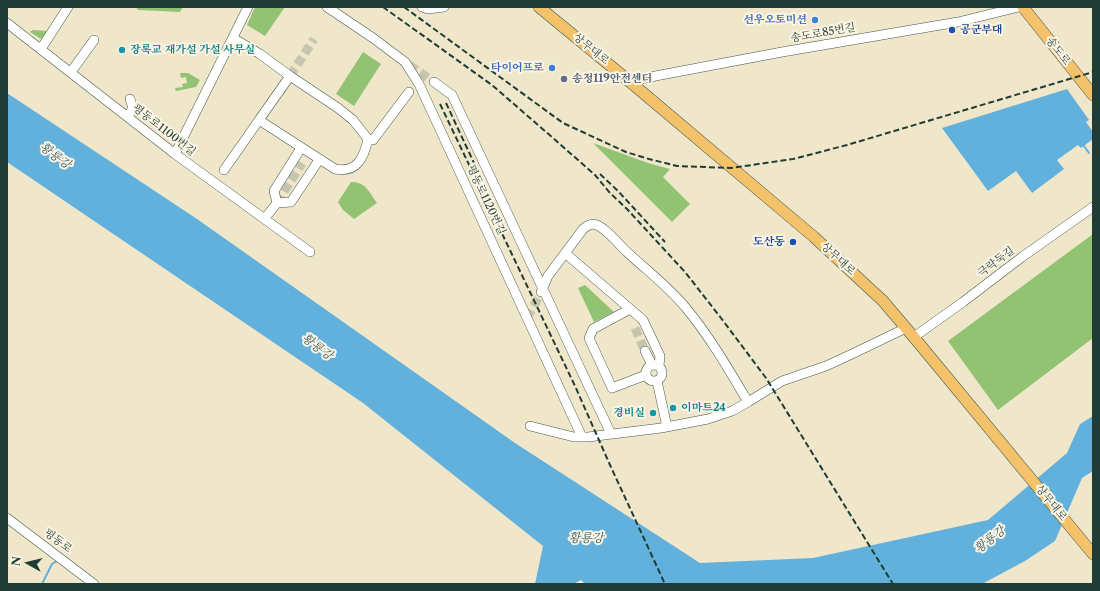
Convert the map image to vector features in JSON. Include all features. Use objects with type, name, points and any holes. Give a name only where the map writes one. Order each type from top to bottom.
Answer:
[{"type":"main road","name":"상무대로","points":[[539,7],[814,237],[883,301],[1093,554]]},
{"type":"main road","name":"송도로","points":[[1023,7],[1093,95]]},
{"type":"street","points":[[41,49],[68,7]]},
{"type":"street","points":[[175,154],[248,7]]},
{"type":"street","name":"평동로1120번길","points":[[327,7],[373,38],[407,64],[419,84],[582,437]]},
{"type":"street","points":[[422,7],[428,9],[444,7]]},
{"type":"street","name":"송도로85번길","points":[[629,81],[782,52],[958,22],[1019,7]]},
{"type":"street","name":"평동로1100번길","points":[[7,23],[175,154],[310,252]]},
{"type":"street","points":[[233,38],[260,54],[338,108],[352,119],[368,139],[373,140],[409,92]]},
{"type":"street","points":[[71,72],[94,40]]},
{"type":"street","points":[[224,170],[290,76]]},
{"type":"street","points":[[434,82],[452,95],[542,291],[610,434]]},
{"type":"street","points":[[128,116],[132,108],[130,99]]},
{"type":"street","points":[[259,120],[320,160],[335,169],[340,170],[354,166],[362,160],[368,139]]},
{"type":"street","points":[[277,203],[274,191],[301,148]]},
{"type":"street","points":[[265,218],[277,203],[291,202],[320,160]]},
{"type":"street","name":"극락둑길","points":[[916,339],[1022,257],[1093,208]]},
{"type":"street","points":[[542,291],[548,276],[587,226],[594,224],[603,228],[664,285],[686,308],[716,348],[748,402]]},
{"type":"street","points":[[565,253],[643,320],[660,356],[655,365],[646,369],[646,375],[649,380],[657,381],[661,378],[663,372],[661,367],[655,365],[646,351]]},
{"type":"street","points":[[630,309],[593,329],[589,338],[612,388],[646,375]]},
{"type":"street","points":[[530,426],[574,437],[588,437],[667,427],[708,419],[732,411],[782,381],[826,366],[906,328]]},
{"type":"street","points":[[657,381],[667,427]]},
{"type":"street","name":"평동로","points":[[7,518],[94,584]]},
{"type":"green space","points":[[136,7],[183,7],[180,12],[138,10]]},
{"type":"green space","points":[[255,7],[285,7],[265,36],[247,25]]},
{"type":"green space","points":[[33,30],[48,31],[41,39],[30,32]]},
{"type":"green space","points":[[363,52],[381,64],[354,106],[336,94]]},
{"type":"green space","points":[[180,73],[188,73],[200,80],[196,87],[176,91],[175,88],[183,87],[182,84],[187,83],[186,77],[181,78]]},
{"type":"green space","points":[[593,143],[648,163],[670,169],[663,177],[690,204],[672,222]]},
{"type":"green space","points":[[351,182],[356,182],[364,186],[377,203],[354,219],[343,210],[338,202]]},
{"type":"green space","points":[[1093,234],[1093,338],[998,410],[948,341]]},
{"type":"green space","points":[[585,285],[614,312],[594,322],[578,288]]},
{"type":"water","points":[[1067,89],[1089,120],[1086,122],[1093,132],[1093,139],[1081,148],[1078,145],[1057,160],[1064,169],[1032,193],[1016,171],[988,191],[942,128]]},
{"type":"water","name":"황룡강","points":[[7,93],[197,219],[515,443],[700,563],[813,558],[988,520],[1067,453],[1080,424],[1093,416],[1093,471],[1082,478],[1055,541],[1025,561],[982,584],[585,584],[581,580],[573,584],[535,584],[543,546],[363,403],[7,162]]},
{"type":"waterway","points":[[1084,146],[1089,153]]},
{"type":"waterway","points":[[42,584],[52,564],[57,561]]},
{"type":"tunnel","points":[[290,76],[314,39]]},
{"type":"tunnel","points":[[409,65],[434,82]]},
{"type":"tunnel","points":[[277,203],[302,163]]},
{"type":"tunnel","points":[[527,318],[541,293]]},
{"type":"tunnel","points":[[635,328],[645,351]]},
{"type":"railway","points":[[383,7],[492,85],[553,138],[595,175],[610,193],[627,209],[685,272],[766,378],[893,584]]},
{"type":"railway","points":[[404,7],[563,123],[626,152],[677,166],[731,168],[793,159],[847,145],[1093,72]]},
{"type":"railway","points":[[446,103],[474,163]]},
{"type":"railway","points":[[440,104],[575,386],[665,584]]},
{"type":"railway","points":[[600,174],[618,191],[665,242]]},
{"type":"place","name":"선우오토미션","points":[[815,20]]},
{"type":"place","name":"공군부대","points":[[952,30]]},
{"type":"place","name":"장록교 재가설 가설 사무실","points":[[122,50]]},
{"type":"place","name":"타이어프로","points":[[552,68]]},
{"type":"place","name":"송정119안전센터","points":[[564,79]]},
{"type":"place","name":"도산동","points":[[793,242]]},
{"type":"place","name":"이마트24","points":[[673,408]]},
{"type":"place","name":"경비실","points":[[653,413]]}]
